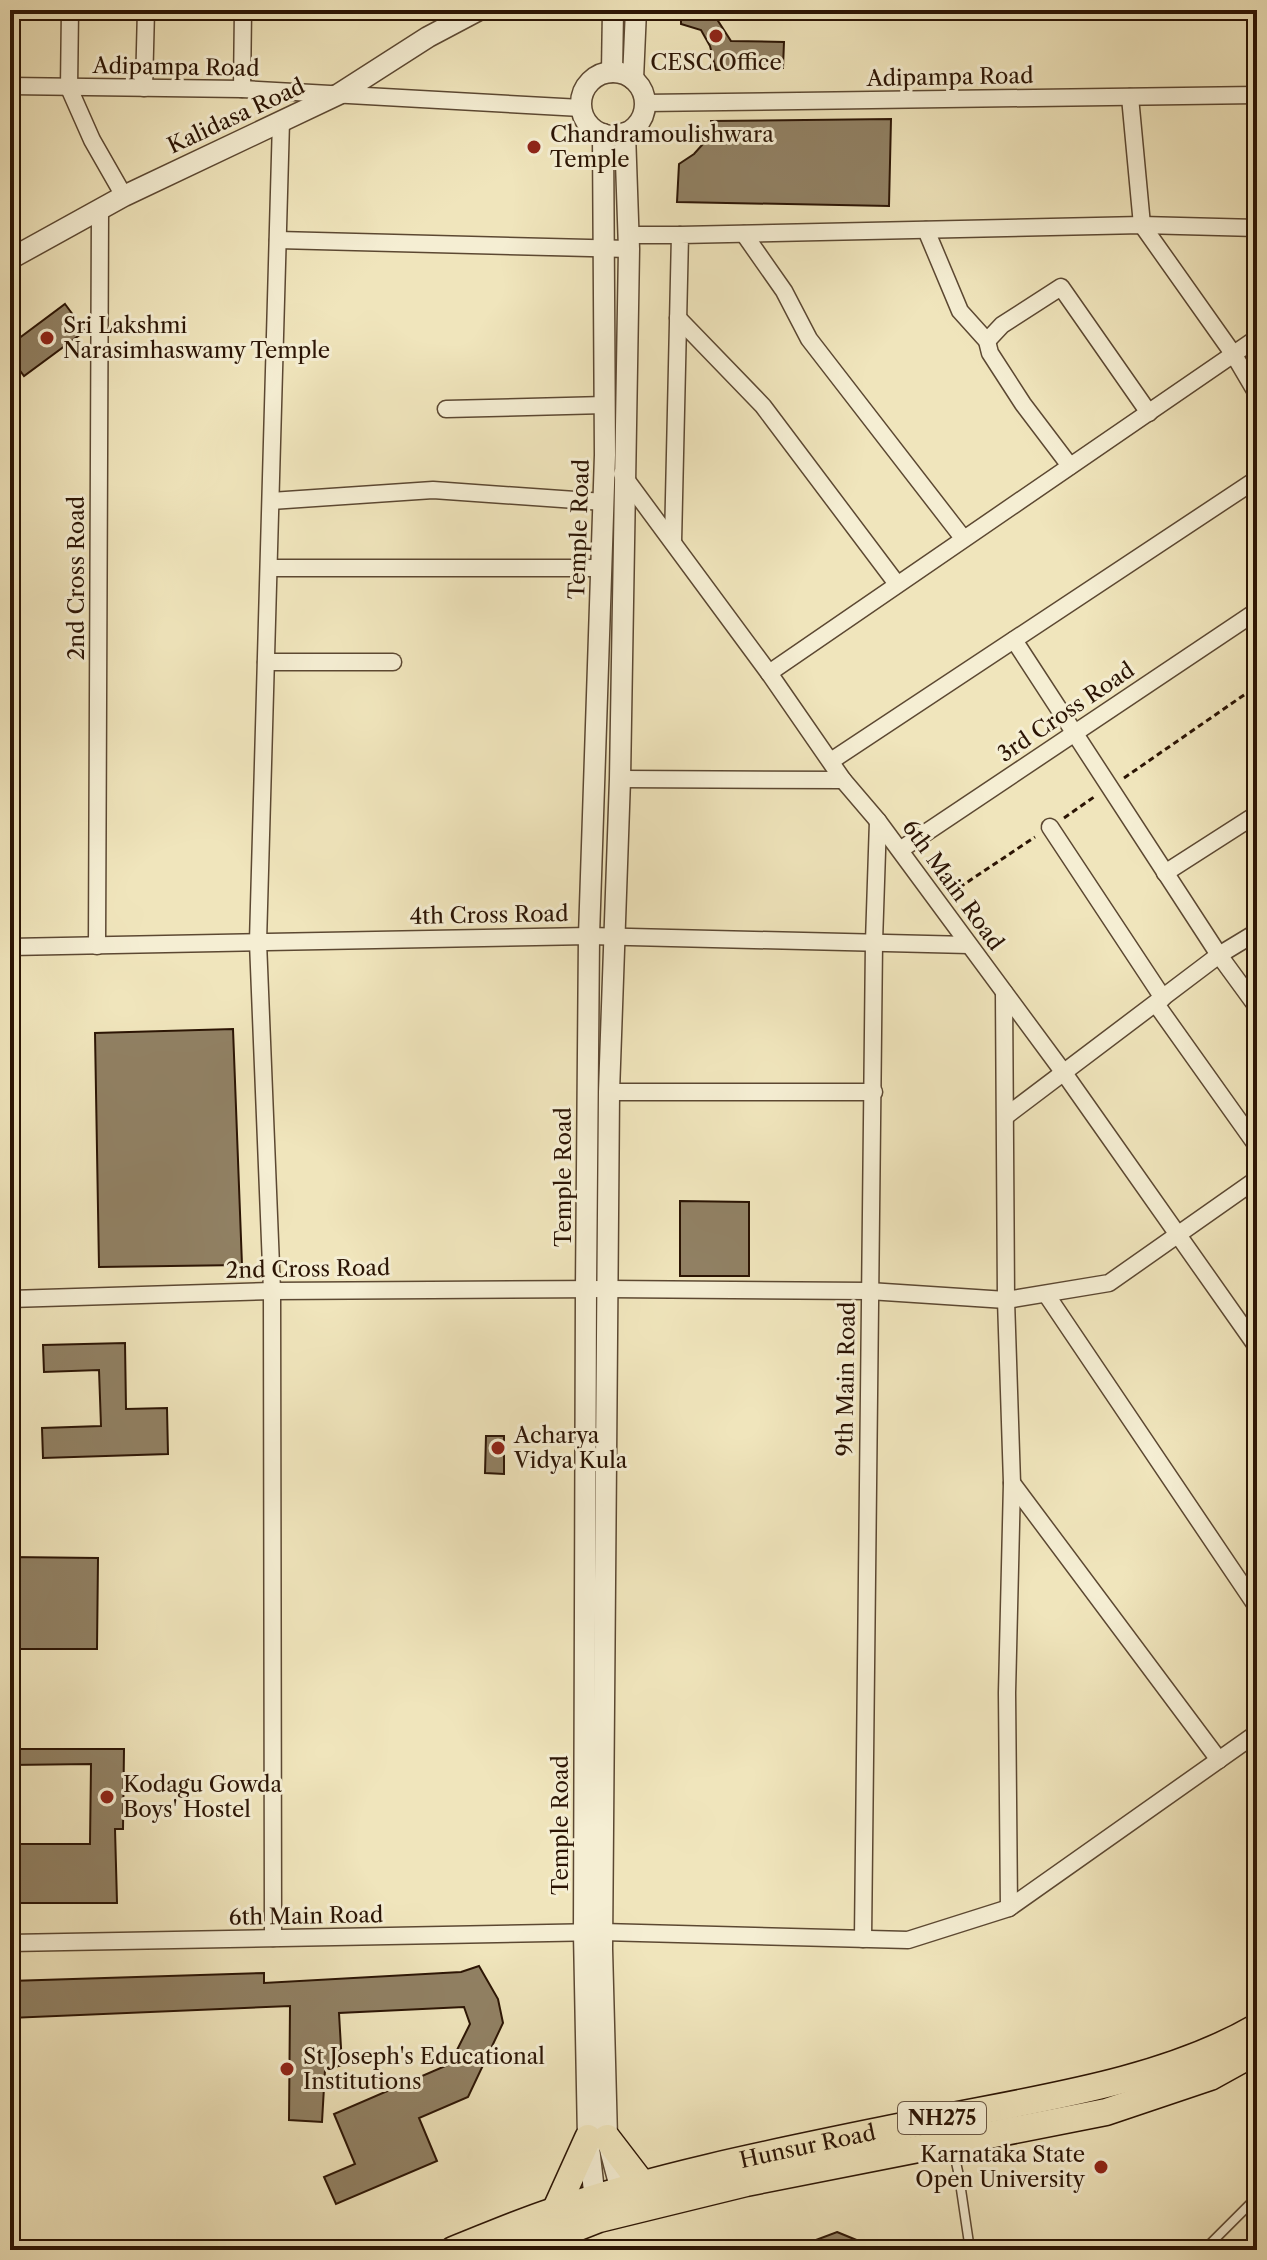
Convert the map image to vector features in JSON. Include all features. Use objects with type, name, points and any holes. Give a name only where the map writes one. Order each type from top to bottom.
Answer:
[{"type":"main road","name":"Hunsur Road","points":[[453,2250],[555,2211],[596,2209],[630,2196],[835,2140],[1128,2079],[1234,2040],[1257,2027]]},
{"type":"main road","points":[[597,2138],[630,2196],[746,2183],[1106,2112],[1210,2077],[1257,2051]]},
{"type":"main road","points":[[555,2211],[597,2138]]},
{"type":"main road","points":[[520,2250],[596,2209]]},
{"type":"street","points":[[70,10],[69,88],[92,140],[124,196]]},
{"type":"street","points":[[144,88],[146,10]]},
{"type":"street","points":[[242,89],[243,10]]},
{"type":"street","name":"Kalidasa Road","points":[[10,259],[124,196],[339,94],[428,37],[479,10]]},
{"type":"street","points":[[612,72],[613,10]]},
{"type":"street","points":[[633,79],[636,10]]},
{"type":"street","points":[[612,72],[633,79],[640,87],[644,103],[642,117],[636,125],[617,136],[603,134],[588,125],[581,108],[582,94],[587,84],[595,77],[612,72]]},
{"type":"street","name":"Adipampa Road","points":[[10,86],[242,89],[581,108]]},
{"type":"street","name":"Adipampa Road","points":[[644,103],[1257,95]]},
{"type":"street","points":[[1130,97],[1142,225],[1234,355],[1257,394]]},
{"type":"street","points":[[273,1938],[272,1291],[258,942],[281,121]]},
{"type":"street","name":"Temple Road","points":[[593,1933],[608,1289],[609,1092],[616,936],[626,478],[629,242],[625,133]]},
{"type":"street","name":"Temple Road","points":[[596,2209],[586,1289],[589,936],[605,455],[603,134]]},
{"type":"street","name":"2nd Cross Road","points":[[97,946],[100,211]]},
{"type":"street","points":[[278,240],[605,247],[680,235],[1142,225],[1257,228]]},
{"type":"street","points":[[926,230],[960,311],[987,341],[990,353],[1023,404],[1070,466]]},
{"type":"street","points":[[744,234],[784,291],[809,339],[963,538]]},
{"type":"street","points":[[673,542],[680,235]]},
{"type":"street","points":[[987,341],[1002,325],[1061,287],[1149,413]]},
{"type":"street","points":[[678,318],[763,406],[897,584]]},
{"type":"street","points":[[769,673],[1257,338]]},
{"type":"street","points":[[446,409],[605,405]]},
{"type":"street","name":"6th Main Road","points":[[605,455],[626,478],[843,780],[900,850],[1064,1073],[1257,1347]]},
{"type":"street","points":[[831,761],[1257,479]]},
{"type":"street","points":[[271,501],[433,490],[604,502]]},
{"type":"street","points":[[269,568],[602,568]]},
{"type":"street","name":"3rd Cross Road","points":[[900,850],[1257,611]]},
{"type":"street","points":[[1014,640],[1219,955],[1257,1007]]},
{"type":"street","points":[[266,662],[393,662]]},
{"type":"street","points":[[620,779],[843,780]]},
{"type":"street","points":[[1165,873],[1257,814]]},
{"type":"street","name":"9th Main Road","points":[[863,1939],[869,1291],[878,821]]},
{"type":"street","points":[[1050,827],[1160,1001],[1257,1146]]},
{"type":"street","points":[[1006,1116],[1219,955],[1257,932]]},
{"type":"street","name":"4th Cross Road","points":[[10,947],[589,936],[969,945]]},
{"type":"street","points":[[1004,992],[1006,1300],[1012,1483],[1007,1693],[1009,1908]]},
{"type":"street","points":[[609,1092],[874,1092]]},
{"type":"street","name":"2nd Cross Road","points":[[10,1299],[272,1291],[608,1289],[869,1291],[1006,1300],[1109,1283],[1257,1179]]},
{"type":"street","points":[[1046,1294],[1257,1607]]},
{"type":"street","points":[[1012,1483],[1219,1760]]},
{"type":"street","name":"6th Main Road","points":[[10,1943],[593,1933],[908,1940],[1009,1908],[1257,1733]]},
{"type":"lane","points":[[951,2142],[970,2250]]},
{"type":"lane","points":[[1204,2250],[1257,2197]]},
{"type":"building","name":"CESC Office","points":[[681,10],[711,10],[731,41],[784,42],[783,68],[716,70],[710,46],[701,30],[681,24]]},
{"type":"building","points":[[891,119],[889,206],[677,202],[679,164],[694,154],[711,135],[711,121]]},
{"type":"building","name":"Sri Lakshmi Narasimhaswamy Temple","points":[[65,304],[85,331],[24,376],[10,357],[10,345]]},
{"type":"building","points":[[233,1029],[242,1265],[99,1267],[95,1033]]},
{"type":"building","points":[[680,1201],[749,1202],[749,1276],[680,1276]]},
{"type":"building","points":[[125,1343],[126,1409],[167,1408],[168,1454],[43,1458],[42,1428],[101,1426],[99,1370],[44,1372],[43,1345]]},
{"type":"building","points":[[486,1436],[504,1436],[504,1474],[485,1473]]},
{"type":"building","points":[[10,1557],[98,1558],[97,1649],[10,1649]]},
{"type":"building","points":[[10,1749],[124,1749],[123,1829],[115,1829],[117,1903],[10,1903],[10,1844],[90,1844],[91,1764],[10,1765]]},
{"type":"building","points":[[479,1966],[498,1999],[503,2023],[468,2097],[419,2118],[437,2161],[336,2204],[324,2177],[355,2164],[334,2114],[450,2064],[470,2024],[464,2007],[339,2013],[342,2065],[325,2070],[322,2122],[289,2120],[290,2006],[10,2018],[10,1981],[264,1973],[264,1983],[461,1972]]},
{"type":"building","points":[[837,2232],[881,2250],[792,2249]]},
{"type":"place","name":"CESC Office","points":[[716,36]]},
{"type":"place","name":"Chandramoulishwara Temple","points":[[534,147]]},
{"type":"place","name":"Sri Lakshmi Narasimhaswamy Temple","points":[[47,338]]},
{"type":"place","name":"Acharya Vidya Kula","points":[[498,1448]]},
{"type":"place","name":"Kodagu Gowda Boys' Hostel","points":[[107,1797]]},
{"type":"place","name":"St Joseph's Educational Institutions","points":[[287,2069]]},
{"type":"place","name":"Karnataka State Open University","points":[[1101,2167]]}]
